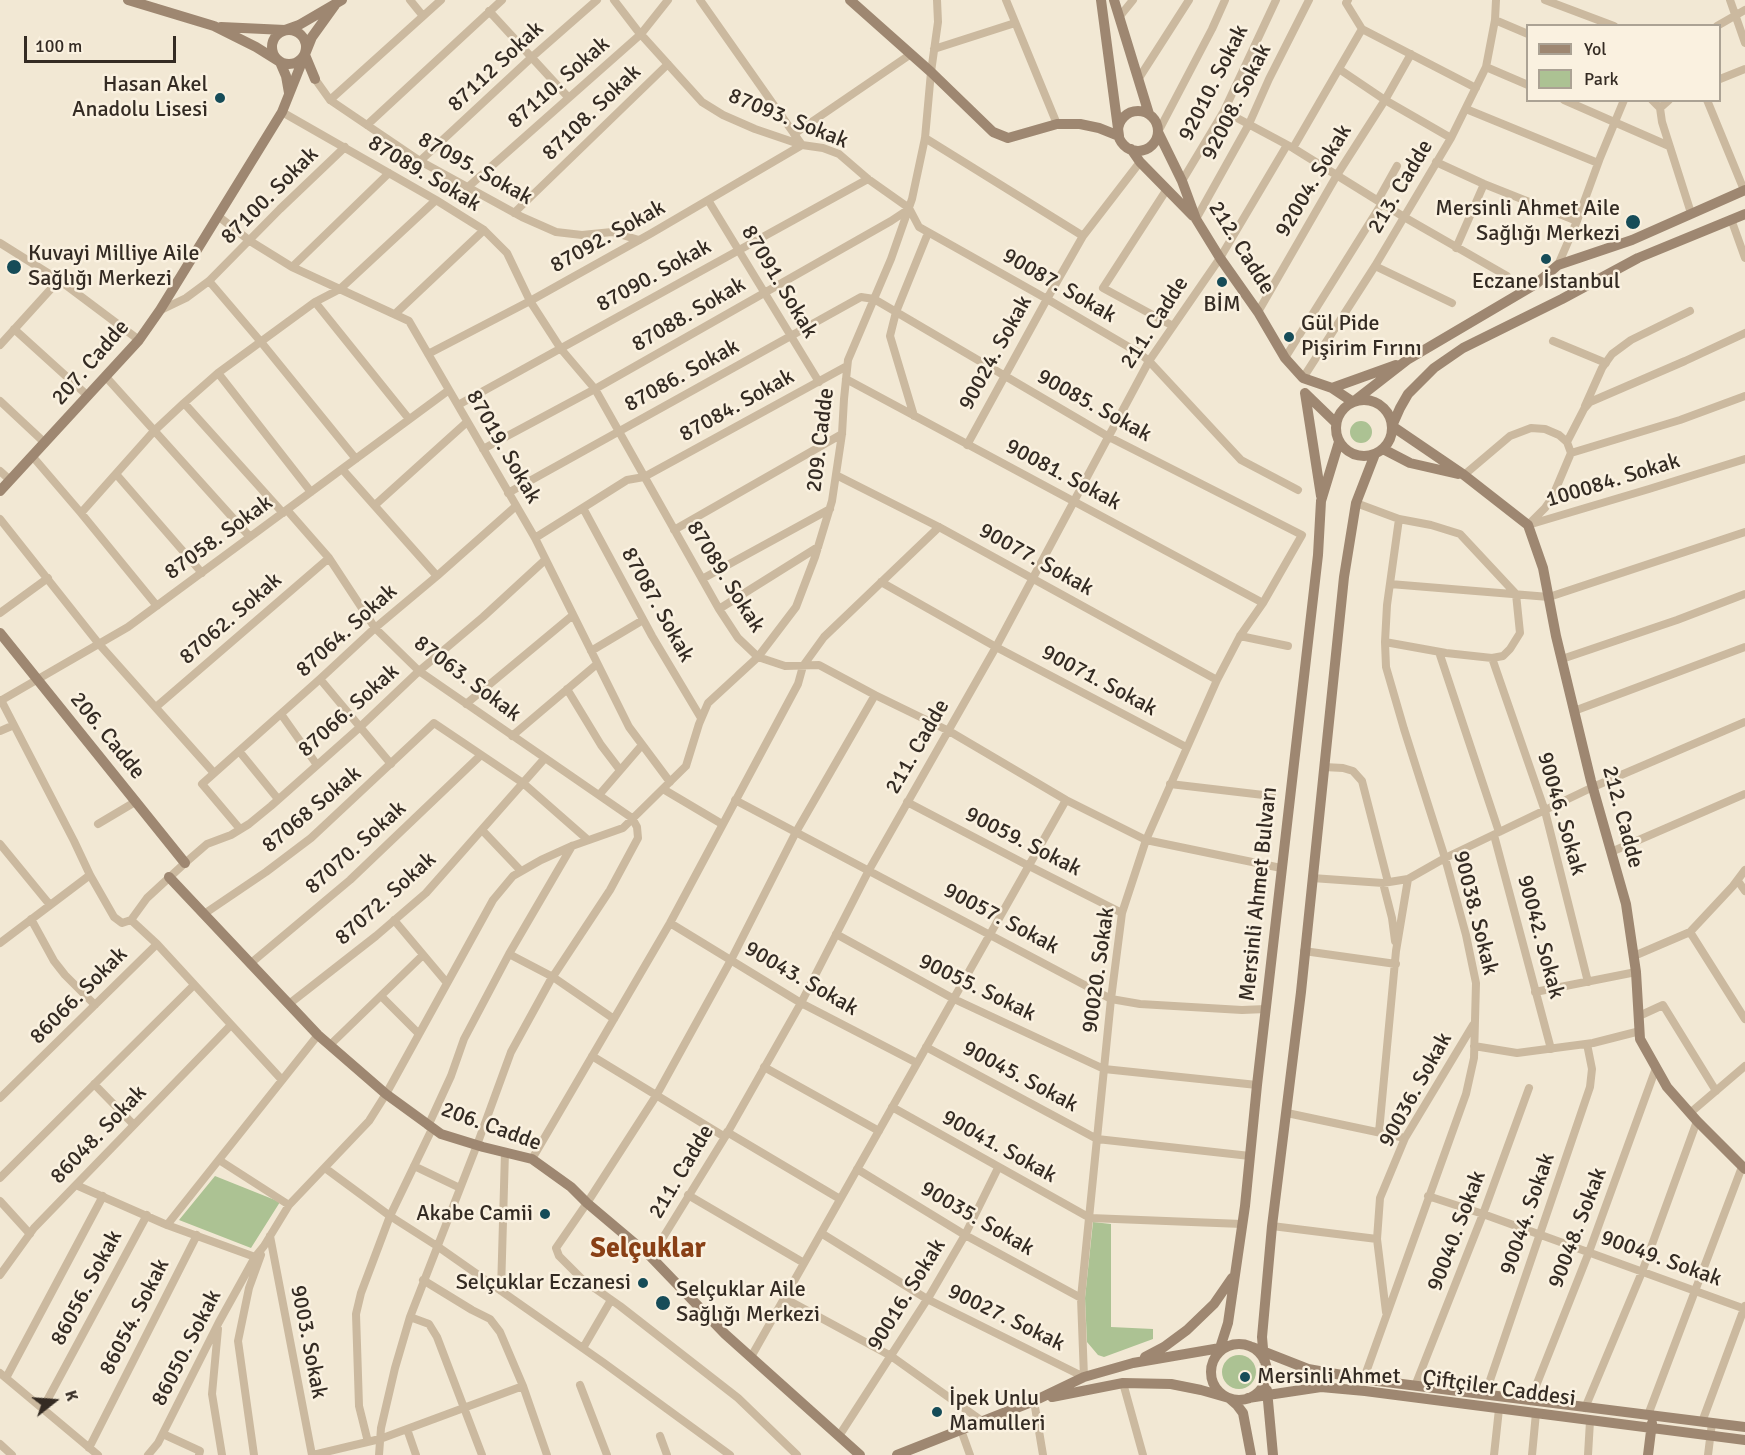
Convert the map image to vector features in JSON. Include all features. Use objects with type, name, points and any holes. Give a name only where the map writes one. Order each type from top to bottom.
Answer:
[{"type":"street","points":[[128,0],[214,26],[285,64],[296,63],[304,55]]},
{"type":"street","points":[[410,0],[423,16]]},
{"type":"street","points":[[330,100],[441,0]]},
{"type":"street","points":[[367,125],[502,0]]},
{"type":"street","name":"87112 Sokak","points":[[420,161],[597,0]]},
{"type":"street","name":"87093. Sokak","points":[[614,0],[702,102],[723,115],[755,129],[802,145],[823,148],[839,154],[868,179],[909,208]]},
{"type":"street","name":"87110. Sokak","points":[[468,187],[641,34],[668,0]]},
{"type":"street","points":[[699,0],[802,145]]},
{"type":"street","points":[[850,0],[931,72],[993,132],[1008,138],[1057,124],[1080,124],[1119,136]]},
{"type":"street","name":"209. Cadde","points":[[588,840],[623,828],[686,766],[708,703],[758,657],[796,607],[830,509],[842,434],[848,360],[891,259],[909,208],[925,138],[938,22],[937,0]]},
{"type":"street","points":[[1006,0],[1057,124]]},
{"type":"street","points":[[1101,0],[1119,136],[1140,162],[1196,219]]},
{"type":"street","points":[[1114,0],[1149,114],[1158,125],[1157,138],[1149,147],[1137,151],[1131,149]]},
{"type":"street","points":[[1120,16],[1132,0]]},
{"type":"street","points":[[1139,78],[1189,0]]},
{"type":"street","points":[[1158,132],[1225,0]]},
{"type":"street","name":"92010. Sokak","points":[[1182,181],[1224,111],[1276,0]]},
{"type":"street","name":"92008. Sokak","points":[[1196,219],[1249,124],[1309,0]]},
{"type":"street","points":[[1348,0],[1346,3],[1362,29],[1476,88]]},
{"type":"street","name":"213. Cadde","points":[[1303,378],[1376,266],[1466,109],[1486,67],[1495,20],[1496,0]]},
{"type":"street","points":[[1545,0],[1609,24]]},
{"type":"street","points":[[1730,0],[1745,43]]},
{"type":"street","points":[[289,96],[286,76],[273,53],[275,37],[339,2]]},
{"type":"street","name":"207. Cadde","points":[[0,491],[139,340],[160,310],[282,112],[312,36],[339,2]]},
{"type":"street","points":[[1720,24],[1745,10]]},
{"type":"street","points":[[489,11],[568,98]]},
{"type":"street","points":[[1495,20],[1526,34]]},
{"type":"street","points":[[934,49],[1015,23]]},
{"type":"street","points":[[214,26],[296,31],[301,34],[306,44],[304,55],[315,80]]},
{"type":"street","name":"211. Cadde","points":[[651,1257],[726,1134],[801,1003],[869,870],[996,646],[1149,361],[1220,258],[1362,29]]},
{"type":"street","points":[[794,134],[911,54]]},
{"type":"street","name":"92004. Sokak","points":[[1258,312],[1337,175],[1385,100],[1411,54]]},
{"type":"street","name":"87108. Sokak","points":[[514,213],[668,64]]},
{"type":"street","points":[[1486,67],[1526,85]]},
{"type":"street","points":[[1339,69],[1385,100],[1451,138]]},
{"type":"street","points":[[1721,78],[1745,69]]},
{"type":"street","name":"87095. Sokak","points":[[315,80],[330,100],[420,161],[514,213],[556,232],[582,235],[612,232],[639,240]]},
{"type":"street","points":[[1568,102],[1669,146]]},
{"type":"street","points":[[1464,475],[1410,463],[1379,452],[1367,456],[1351,453],[1339,442],[1336,423],[1339,414],[1407,360],[1536,284],[1558,264],[1623,102]]},
{"type":"street","points":[[1654,102],[1660,108],[1669,146],[1691,213]]},
{"type":"street","points":[[1660,108],[1667,102]]},
{"type":"street","points":[[1558,264],[1632,240],[1744,190],[1708,102]]},
{"type":"street","points":[[1466,109],[1598,163]]},
{"type":"street","points":[[1119,136],[1120,122],[1124,117],[1136,111],[1149,114]]},
{"type":"street","points":[[1224,111],[1290,147],[1456,248],[1507,276]]},
{"type":"street","name":"87089. Sokak","points":[[282,112],[484,230],[507,253],[530,301],[561,349],[595,389],[719,609],[738,638],[758,657],[785,666],[819,665],[875,696],[949,731],[1066,800],[1146,840],[1281,868]]},
{"type":"street","name":"212. Cadde","points":[[1158,132],[1182,181],[1196,219],[1258,312],[1285,358],[1303,378]]},
{"type":"street","points":[[925,138],[1083,236]]},
{"type":"street","name":"87092. Sokak","points":[[428,354],[530,301],[802,145]]},
{"type":"street","name":"87100. Sokak","points":[[160,310],[186,298],[209,281],[345,147]]},
{"type":"street","name":"90024. Sokak","points":[[967,444],[1083,236],[1140,162]]},
{"type":"street","points":[[1436,162],[1577,221]]},
{"type":"street","points":[[1285,358],[1380,202],[1397,166]]},
{"type":"street","points":[[292,267],[389,173]]},
{"type":"street","name":"87090. Sokak","points":[[458,405],[868,179]]},
{"type":"street","points":[[1456,248],[1484,183]]},
{"type":"street","points":[[1167,189],[1103,288],[1173,326]]},
{"type":"street","points":[[81,513],[154,431],[218,373],[315,302],[340,289],[436,200]]},
{"type":"street","name":"87091. Sokak","points":[[708,200],[819,382]]},
{"type":"street","name":"90087. Sokak","points":[[909,208],[919,227],[928,233],[1047,298],[1139,352],[1240,460],[1298,490]]},
{"type":"street","name":"87088. Sokak","points":[[483,449],[595,389],[891,221],[909,208]]},
{"type":"street","points":[[1273,1455],[1267,1395],[1267,1368],[1260,1353],[1344,577],[1356,503],[1379,452],[1388,443],[1392,426],[1408,394],[1434,368],[1463,348],[1638,258],[1745,214]]},
{"type":"street","name":"87019. Sokak","points":[[218,216],[250,241],[292,267],[409,321],[535,538],[629,727],[670,782]]},
{"type":"street","points":[[1731,219],[1745,258]]},
{"type":"street","points":[[395,314],[484,230]]},
{"type":"street","points":[[914,416],[891,336],[896,312],[928,233]]},
{"type":"street","points":[[2,248],[59,280],[139,340]]},
{"type":"street","points":[[1376,266],[1452,303]]},
{"type":"street","points":[[0,345],[59,280]]},
{"type":"street","points":[[209,281],[356,459]]},
{"type":"street","name":"87086. Sokak","points":[[508,493],[861,297],[874,299]]},
{"type":"street","name":"90085. Sokak","points":[[874,299],[1108,437],[1302,535]]},
{"type":"street","points":[[315,302],[409,420]]},
{"type":"street","points":[[1464,475],[1510,436],[1531,428],[1545,429],[1559,435],[1567,442],[1587,405],[1602,369],[1612,354],[1631,340],[1690,311]]},
{"type":"street","points":[[14,329],[88,396]]},
{"type":"street","points":[[1587,405],[1745,333]]},
{"type":"street","points":[[1553,341],[1606,363]]},
{"type":"street","points":[[1332,388],[1407,360]]},
{"type":"street","name":"87084. Sokak","points":[[644,477],[848,366]]},
{"type":"street","points":[[218,373],[312,492]]},
{"type":"street","points":[[106,377],[250,537]]},
{"type":"street","name":"90081. Sokak","points":[[846,378],[1263,603]]},
{"type":"street","points":[[1321,501],[1303,378],[1332,388],[1353,402],[1370,400],[1378,404],[1390,417],[1392,426],[1464,475],[1528,525]]},
{"type":"street","name":"87058. Sokak","points":[[0,700],[128,627],[449,390]]},
{"type":"street","points":[[1305,393],[1336,423]]},
{"type":"street","points":[[1571,453],[1680,420],[1745,396]]},
{"type":"street","points":[[0,401],[45,443]]},
{"type":"street","name":"87063. Sokak","points":[[184,403],[329,558],[375,628],[419,671],[632,818]]},
{"type":"street","points":[[375,505],[467,422]]},
{"type":"street","points":[[674,530],[842,434]]},
{"type":"street","name":"Mersinli Ahmet Bulvarı","points":[[1222,1348],[1236,1273],[1250,1156],[1318,555],[1321,501],[1339,442]]},
{"type":"street","name":"100084. Sokak","points":[[1528,525],[1552,498],[1571,453],[1567,442]]},
{"type":"street","points":[[33,457],[157,606]]},
{"type":"street","name":"100084. Sokak","points":[[1528,525],[1745,459]]},
{"type":"street","points":[[342,469],[437,576]]},
{"type":"street","points":[[0,471],[10,480]]},
{"type":"street","points":[[116,474],[202,573]]},
{"type":"street","name":"90077. Sokak","points":[[836,475],[939,526],[1217,680]]},
{"type":"street","points":[[535,538],[627,480],[644,477]]},
{"type":"street","points":[[1356,503],[1399,519],[1431,525],[1460,534],[1516,594],[1520,633],[1503,656],[1492,658],[1439,652],[1385,642]]},
{"type":"street","name":"87064. Sokak","points":[[240,829],[202,784],[375,628],[516,506]]},
{"type":"street","name":"87087. Sokak","points":[[583,508],[643,620],[701,718]]},
{"type":"street","points":[[702,579],[830,509]]},
{"type":"street","points":[[0,519],[99,644],[214,773]]},
{"type":"street","name":"90038. Sokak","points":[[1364,1378],[1466,1094],[1474,1058],[1476,983],[1466,935],[1445,858],[1386,667],[1385,642],[1390,584],[1399,519]]},
{"type":"street","name":"212. Cadde","points":[[1528,525],[1543,568],[1574,711],[1626,903],[1636,972],[1640,1039],[1667,1087],[1744,1168]]},
{"type":"street","points":[[532,1159],[670,923],[798,684],[803,666],[824,637],[939,526]]},
{"type":"street","points":[[1390,584],[1549,597],[1745,532]]},
{"type":"street","name":"90020. Sokak","points":[[1084,1377],[1081,1298],[1111,999],[1122,913],[1146,840],[1217,680],[1240,636],[1263,603],[1302,535]]},
{"type":"street","points":[[719,609],[818,548]]},
{"type":"street","name":"87062. Sokak","points":[[156,707],[329,558]]},
{"type":"street","name":"87066. Sokak","points":[[131,920],[147,898],[185,863],[207,844],[249,824],[359,728],[419,671],[483,618],[545,560]]},
{"type":"street","points":[[0,613],[48,578]]},
{"type":"street","name":"90071. Sokak","points":[[881,582],[1186,747]]},
{"type":"street","points":[[1562,659],[1745,594]]},
{"type":"street","points":[[466,704],[573,615]]},
{"type":"street","points":[[591,651],[643,620]]},
{"type":"street","name":"206. Cadde","points":[[0,633],[185,863]]},
{"type":"street","points":[[1240,636],[1288,646]]},
{"type":"street","points":[[1574,711],[1745,647]]},
{"type":"street","name":"90042. Sokak","points":[[1439,652],[1497,833],[1551,1049]]},
{"type":"street","name":"90046. Sokak","points":[[1492,658],[1545,811],[1588,982]]},
{"type":"street","points":[[512,736],[597,664]]},
{"type":"street","points":[[320,679],[391,764]]},
{"type":"street","points":[[567,689],[601,745],[620,770]]},
{"type":"street","points":[[797,1455],[738,1398],[583,1280],[560,1256],[556,1248],[656,1096],[796,832],[875,696]]},
{"type":"street","points":[[0,700],[114,917],[122,923],[131,920],[157,944],[282,1080]]},
{"type":"street","points":[[280,714],[317,765]]},
{"type":"street","points":[[1312,878],[1386,883],[1408,879],[1445,858],[1593,787],[1745,722]]},
{"type":"street","name":"87068 Sokak","points":[[204,914],[311,838],[434,723],[481,755]]},
{"type":"street","points":[[0,731],[14,725]]},
{"type":"street","points":[[598,795],[642,745]]},
{"type":"street","points":[[239,751],[278,799]]},
{"type":"street","points":[[254,1455],[238,1341],[249,1288],[264,1246],[289,1205],[369,1121],[493,900],[513,876],[541,860],[588,840],[523,783],[481,755]]},
{"type":"street","name":"87070. Sokak","points":[[251,963],[389,845],[481,755]]},
{"type":"street","name":"87072. Sokak","points":[[290,1004],[426,893],[545,758]]},
{"type":"street","points":[[1324,767],[1353,771],[1362,781],[1392,918],[1396,964],[1379,1132]]},
{"type":"street","points":[[1170,784],[1272,795]]},
{"type":"street","points":[[663,789],[723,824]]},
{"type":"street","points":[[1611,852],[1745,794]]},
{"type":"street","name":"90057. Sokak","points":[[735,800],[1111,999],[1140,1005],[1266,1009]]},
{"type":"street","points":[[751,1357],[1066,800]]},
{"type":"street","points":[[98,824],[135,802]]},
{"type":"street","name":"90059. Sokak","points":[[907,802],[1122,913]]},
{"type":"street","points":[[379,1455],[380,1438],[395,1368],[410,1317],[511,1052],[553,977],[610,890],[638,838],[637,827],[632,818]]},
{"type":"street","points":[[482,830],[521,871]]},
{"type":"street","points":[[0,844],[50,905]]},
{"type":"street","points":[[368,1442],[360,1406],[356,1314],[361,1293],[390,1216],[414,1166],[464,1039],[508,954],[572,846]]},
{"type":"street","points":[[1634,956],[1690,932],[1745,870]]},
{"type":"street","points":[[0,943],[90,875]]},
{"type":"street","name":"206. Cadde","points":[[169,877],[318,1035],[386,1094],[441,1134],[532,1159],[571,1187],[651,1257],[725,1334],[860,1455]]},
{"type":"street","points":[[1396,951],[1408,879]]},
{"type":"street","points":[[1738,880],[1745,891]]},
{"type":"street","points":[[31,919],[54,961],[95,1005]]},
{"type":"street","points":[[394,920],[447,983]]},
{"type":"street","name":"90043. Sokak","points":[[670,923],[801,1003],[917,1063]]},
{"type":"street","points":[[1690,932],[1745,1019]]},
{"type":"street","name":"90055. Sokak","points":[[836,934],[954,999],[1104,1069],[1257,1085]]},
{"type":"street","name":"86066. Sokak","points":[[0,1098],[157,944]]},
{"type":"street","points":[[1304,951],[1396,964]]},
{"type":"street","points":[[508,954],[553,977],[614,1019]]},
{"type":"street","points":[[330,1045],[423,955]]},
{"type":"street","points":[[1535,992],[1636,972]]},
{"type":"street","points":[[0,1178],[194,985]]},
{"type":"street","points":[[381,996],[419,1034]]},
{"type":"street","points":[[1639,1016],[1663,1005],[1716,1091]]},
{"type":"street","name":"86048. Sokak","points":[[0,1275],[30,1234],[231,1025]]},
{"type":"street","name":"90036. Sokak","points":[[1386,1315],[1377,1239],[1380,1198],[1405,1138],[1474,1025]]},
{"type":"street","points":[[1474,1046],[1517,1053],[1587,1044],[1640,1031]]},
{"type":"street","points":[[168,1225],[318,1035]]},
{"type":"street","name":"90044. Sokak","points":[[1485,1395],[1590,1086],[1592,1069],[1587,1044]]},
{"type":"street","name":"90045. Sokak","points":[[926,1047],[1098,1139]]},
{"type":"street","points":[[592,1056],[656,1096],[840,1199]]},
{"type":"street","points":[[1585,1407],[1642,1272],[1694,1117],[1716,1091],[1745,1066]]},
{"type":"street","points":[[764,1067],[879,1131]]},
{"type":"street","name":"90048. Sokak","points":[[1530,1401],[1589,1252],[1656,1068]]},
{"type":"street","points":[[94,1084],[134,1125]]},
{"type":"street","name":"90040. Sokak","points":[[1416,1386],[1484,1214],[1530,1088]]},
{"type":"street","name":"90041. Sokak","points":[[892,1107],[1090,1218]]},
{"type":"street","points":[[1287,1113],[1405,1138]]},
{"type":"street","points":[[1098,1139],[1250,1156]]},
{"type":"street","points":[[501,1291],[505,1152]]},
{"type":"street","points":[[219,1160],[289,1205]]},
{"type":"street","points":[[414,1166],[460,1188]]},
{"type":"street","points":[[325,1168],[390,1216],[583,1348],[730,1455]]},
{"type":"street","name":"90016. Sokak","points":[[839,1436],[965,1235],[998,1168]]},
{"type":"street","points":[[1648,1455],[1650,1416],[1694,1290],[1744,1168]]},
{"type":"street","name":"90035. Sokak","points":[[857,1169],[965,1235],[1081,1298]]},
{"type":"street","points":[[76,1185],[168,1225],[255,1257]]},
{"type":"street","points":[[688,1195],[804,1263]]},
{"type":"street","points":[[98,1455],[3,1375],[103,1196]]},
{"type":"street","name":"90049. Sokak","points":[[1428,1196],[1745,1308]]},
{"type":"street","points":[[0,1201],[30,1234]]},
{"type":"street","name":"86056. Sokak","points":[[43,1408],[147,1215]]},
{"type":"street","points":[[1090,1218],[1242,1224]]},
{"type":"street","points":[[1272,1226],[1377,1239]]},
{"type":"street","name":"90027. Sokak","points":[[821,1233],[927,1299],[1084,1377]]},
{"type":"street","name":"86054. Sokak","points":[[89,1448],[197,1235]]},
{"type":"street","name":"9003. Sokak","points":[[270,1236],[312,1455]]},
{"type":"street","name":"86050. Sokak","points":[[148,1455],[163,1434],[219,1322],[255,1257],[264,1246]]},
{"type":"street","points":[[1133,1363],[1164,1347],[1187,1330],[1214,1304],[1236,1273]]},
{"type":"street","points":[[423,1280],[490,1319],[500,1332],[523,1386],[547,1455]]},
{"type":"street","points":[[784,1298],[891,1356],[982,1421]]},
{"type":"street","points":[[583,1348],[611,1300]]},
{"type":"street","points":[[1708,1455],[1710,1436],[1707,1422],[1745,1308]]},
{"type":"street","points":[[410,1317],[429,1324],[437,1337],[482,1455]]},
{"type":"street","points":[[219,1322],[212,1394],[222,1455]]},
{"type":"street","points":[[897,1455],[1034,1401],[1084,1377],[1133,1363],[1235,1344],[1244,1344],[1260,1353]]},
{"type":"street","points":[[1222,1348],[1214,1359],[1211,1377],[1221,1393],[1237,1405],[1243,1413],[1251,1455]]},
{"type":"street","name":"Çiftçiler Caddesi","points":[[1260,1353],[1308,1369],[1416,1386],[1745,1427]]},
{"type":"street","points":[[1034,1401],[1123,1383],[1171,1384],[1238,1400],[1256,1394],[1266,1378]]},
{"type":"street","points":[[1123,1383],[1143,1455]]},
{"type":"street","points":[[580,1385],[608,1455]]},
{"type":"street","points":[[312,1455],[368,1442],[523,1386]]},
{"type":"street","name":"Çiftçiler Caddesi","points":[[1248,1398],[1321,1387],[1745,1440]]},
{"type":"street","points":[[1034,1401],[1043,1455]]},
{"type":"street","points":[[1494,1455],[1499,1409]]},
{"type":"street","points":[[1532,1455],[1536,1413]]},
{"type":"street","points":[[1588,1455],[1590,1421]]},
{"type":"street","points":[[407,1429],[416,1455]]},
{"type":"street","points":[[961,1430],[970,1455]]},
{"type":"street","points":[[163,1434],[200,1451],[199,1455]]},
{"type":"street","points":[[660,1436],[667,1455]]},
{"type":"street","points":[[0,1444],[12,1455]]},
{"type":"green space","points":[[1361,421],[1369,424],[1372,432],[1369,440],[1361,443],[1353,440],[1350,432],[1353,424]]},
{"type":"green space","points":[[215,1176],[280,1202],[251,1248],[179,1220]]},
{"type":"green space","points":[[1093,1222],[1111,1224],[1111,1327],[1153,1329],[1153,1339],[1104,1357],[1098,1355],[1087,1342],[1085,1298]]},
{"type":"green space","points":[[1239,1355],[1251,1360],[1256,1372],[1251,1384],[1239,1389],[1227,1384],[1222,1372],[1227,1360]]},
{"type":"place","name":"Hasan Akel Anadolu Lisesi","points":[[220,98]]},
{"type":"place","name":"Mersinli Ahmet Aile Sağlığı Merkezi","points":[[1633,222]]},
{"type":"place","name":"Eczane İstanbul","points":[[1546,259]]},
{"type":"place","name":"Kuvayi Milliye Aile Sağlığı Merkezi","points":[[14,267]]},
{"type":"place","name":"BİM","points":[[1222,282]]},
{"type":"place","name":"Gül Pide Pişirim Fırını","points":[[1289,337]]},
{"type":"place","name":"Akabe Camii","points":[[545,1214]]},
{"type":"place","name":"Selçuklar Eczanesi","points":[[643,1283]]},
{"type":"place","name":"Selçuklar Aile Sağlığı Merkezi","points":[[663,1303]]},
{"type":"place","name":"Mersinli Ahmet","points":[[1245,1377]]},
{"type":"place","name":"İpek Unlu Mamulleri","points":[[937,1412]]},
{"type":"district","name":"Selçuklar","points":[[648,1250]]}]
